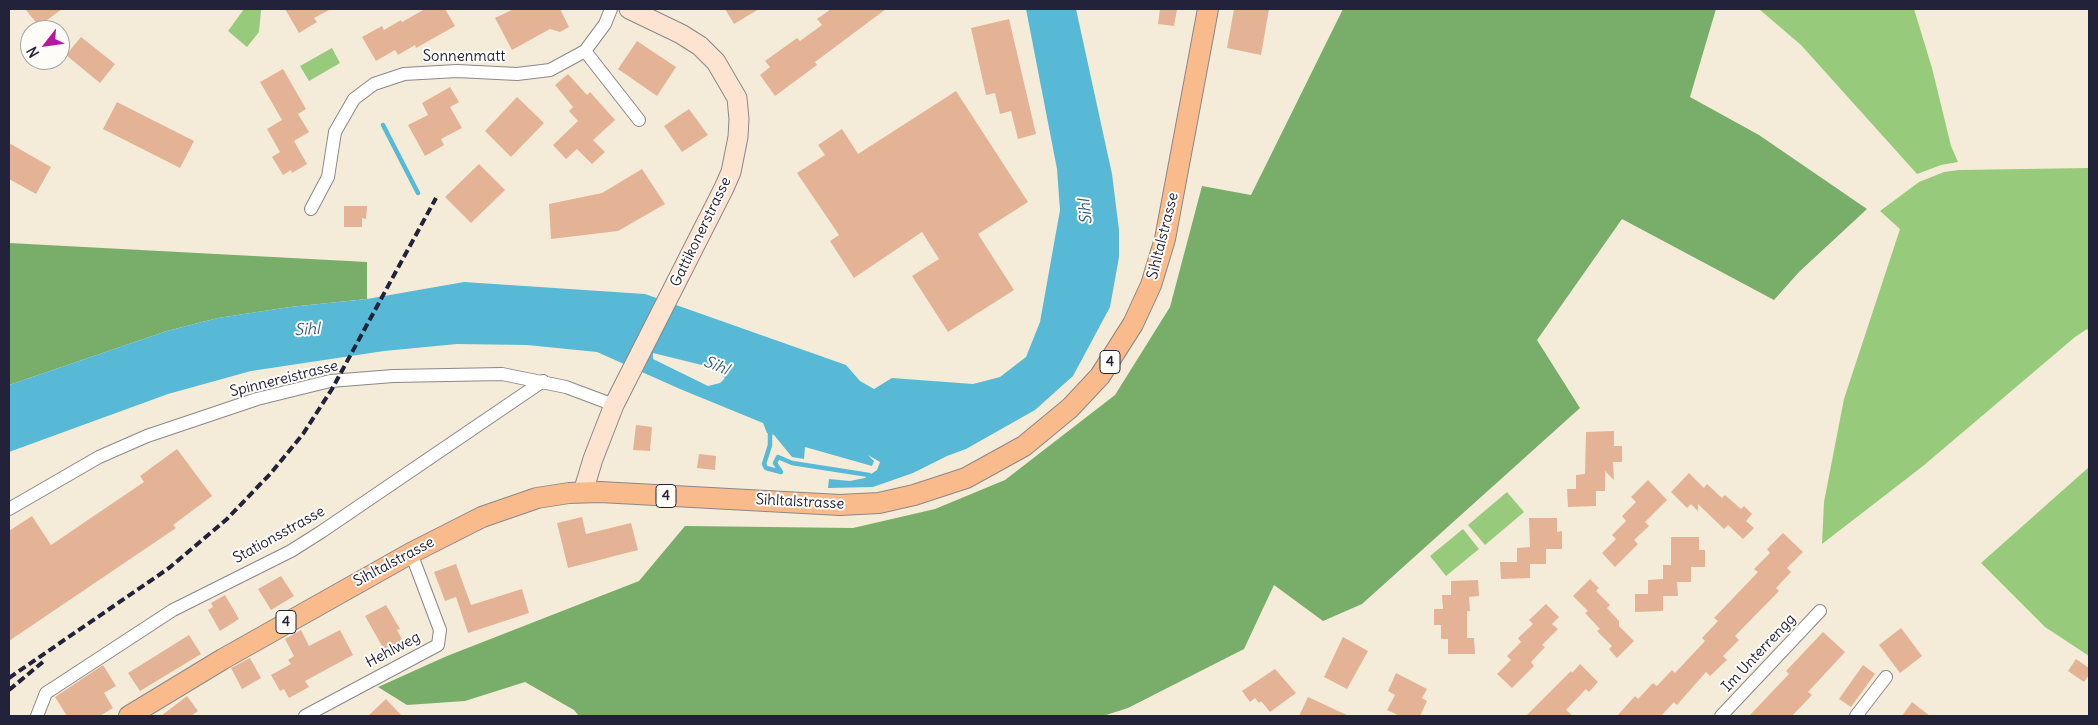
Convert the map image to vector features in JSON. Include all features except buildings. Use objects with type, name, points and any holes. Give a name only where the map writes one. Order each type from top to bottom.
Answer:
[{"type":"main road","name":"Gattikonerstrasse","points":[[583,492],[593,458],[614,404],[731,172],[738,137],[739,119],[736,98],[716,62],[700,46],[681,34],[629,9]]},
{"type":"main road","name":"Sihltalstrasse","points":[[129,716],[240,649],[411,553],[465,525],[502,510],[543,497],[583,492],[840,505],[879,502],[914,496],[966,478],[1004,459],[1039,435],[1070,408],[1100,376],[1133,324],[1151,285],[1165,239],[1208,9]]},
{"type":"street","name":"Sonnenmatt","points":[[310,209],[328,177],[335,132],[354,99],[374,84],[404,74],[457,70],[517,74],[550,70],[585,50],[604,24],[611,9]]},
{"type":"street","points":[[585,50],[639,120]]},
{"type":"street","name":"Spinnereistrasse","points":[[9,509],[99,457],[147,436],[257,399],[330,381],[393,376],[502,374],[543,381],[614,404]]},
{"type":"street","name":"Stationsstrasse","points":[[38,716],[46,693],[173,610],[292,550],[321,532],[543,381]]},
{"type":"street","name":"Hehlweg","points":[[305,716],[438,645],[440,630],[411,553]]},
{"type":"street","name":"Im Unterrengg","points":[[1721,716],[1820,611]]},
{"type":"street","points":[[1856,716],[1886,677]]},
{"type":"green space","points":[[244,9],[261,10],[259,32],[247,47],[228,31]]},
{"type":"green space","points":[[1343,9],[1716,9],[1690,97],[1759,135],[1867,209],[1799,272],[1774,300],[1622,219],[1537,340],[1580,408],[1362,604],[1323,621],[1274,585],[1244,649],[1128,708],[1103,716],[579,716],[574,710],[525,682],[465,701],[407,705],[378,687],[447,656],[639,581],[685,526],[853,528],[935,509],[1005,480],[1115,395],[1170,307],[1202,186],[1251,195]]},
{"type":"green space","points":[[1759,9],[1914,9],[1932,68],[1951,146],[1958,162],[1941,165],[1917,174],[1801,45]]},
{"type":"green space","points":[[332,48],[340,63],[309,81],[300,66]]},
{"type":"green space","points":[[2089,168],[2089,332],[2087,329],[2075,337],[1923,466],[1822,544],[1824,502],[1844,399],[1900,229],[1880,211],[1919,182],[1944,172],[1959,170]]},
{"type":"green space","points":[[9,243],[367,262],[367,299],[290,307],[218,318],[167,331],[9,385]]},
{"type":"green space","points":[[2089,467],[2089,656],[2045,627],[1981,563]]},
{"type":"green space","points":[[1507,492],[1524,512],[1485,545],[1468,525]]},
{"type":"green space","points":[[1463,529],[1479,549],[1446,576],[1430,556]]},
{"type":"water","name":"Sihl","points":[[1026,9],[1076,9],[1112,174],[1119,230],[1119,257],[1110,307],[1073,376],[1035,410],[966,449],[913,473],[873,487],[828,488],[829,479],[850,481],[865,478],[877,470],[880,462],[868,455],[874,461],[872,466],[805,447],[804,459],[792,457],[774,435],[767,433],[763,423],[597,352],[527,345],[457,344],[384,351],[251,371],[168,394],[9,452],[9,385],[167,331],[218,318],[290,307],[367,299],[464,282],[645,294],[846,365],[860,381],[874,389],[892,378],[973,384],[1000,377],[1026,357],[1040,322],[1060,210],[1057,169]],"holes":[[[653,353],[714,368],[725,378],[720,383],[708,386],[653,359]]]},
{"type":"waterway","points":[[383,125],[418,193]]},
{"type":"waterway","points":[[770,429],[770,445],[764,464],[766,468],[781,472],[775,463],[778,457],[792,463],[869,475]]},
{"type":"railway","points":[[9,678],[169,568],[227,519],[271,473],[303,434],[332,389],[436,198]]},
{"type":"railway","points":[[9,690],[44,661]]}]
